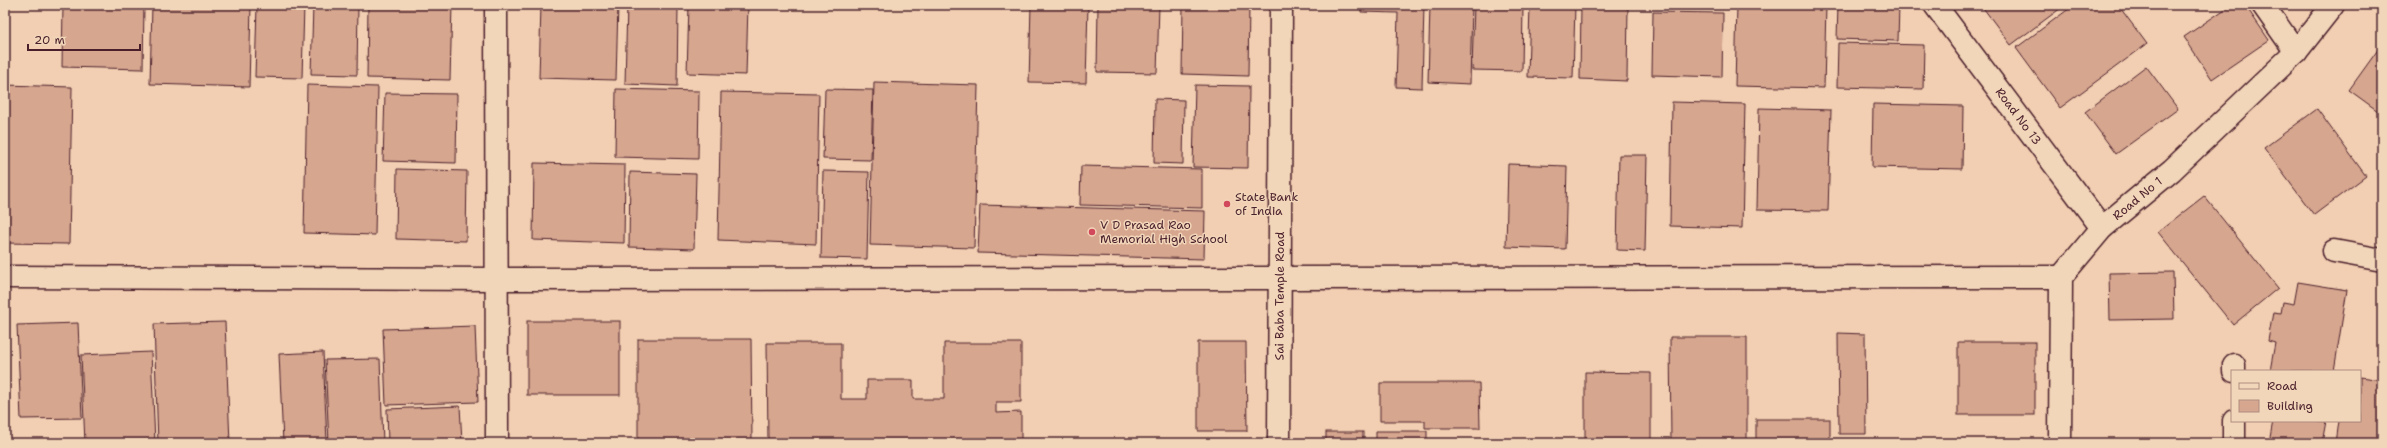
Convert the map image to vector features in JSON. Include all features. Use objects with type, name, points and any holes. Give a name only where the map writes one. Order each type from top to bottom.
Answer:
[{"type":"street","points":[[496,5],[497,443]]},
{"type":"street","name":"Sai Baba Temple Road","points":[[1279,443],[1281,5]]},
{"type":"street","name":"Road No 13","points":[[1935,5],[2102,228]]},
{"type":"street","points":[[2263,5],[2296,52]]},
{"type":"street","name":"Road No 1","points":[[2061,277],[2102,228],[2172,170],[2296,52],[2333,5]]},
{"type":"street","points":[[2334,251],[2382,260]]},
{"type":"street","points":[[5,276],[496,279],[2061,277],[2060,443]]},
{"type":"street","points":[[2234,422],[2234,443]]},
{"type":"building","points":[[63,5],[144,5],[143,69],[62,67]]},
{"type":"building","points":[[152,5],[251,5],[249,87],[150,84]]},
{"type":"building","points":[[257,5],[304,5],[302,78],[255,77]]},
{"type":"building","points":[[313,5],[358,5],[357,75],[311,74]]},
{"type":"building","points":[[368,5],[452,5],[450,80],[367,78]]},
{"type":"building","points":[[541,5],[618,5],[616,80],[539,78]]},
{"type":"building","points":[[627,5],[678,5],[677,86],[625,84]]},
{"type":"building","points":[[689,5],[748,5],[746,75],[687,73]]},
{"type":"building","points":[[1031,5],[1088,5],[1086,83],[1029,82]]},
{"type":"building","points":[[1098,5],[1159,5],[1157,73],[1097,72]]},
{"type":"building","points":[[1183,5],[1249,5],[1248,76],[1182,74]]},
{"type":"building","points":[[1361,5],[1424,5],[1422,88],[1396,87],[1398,13],[1361,12]]},
{"type":"building","points":[[1430,5],[1472,5],[1470,84],[1428,82]]},
{"type":"building","points":[[1474,5],[1523,5],[1522,71],[1472,70]]},
{"type":"building","points":[[1530,5],[1575,5],[1573,78],[1528,77]]},
{"type":"building","points":[[1581,5],[1628,5],[1627,81],[1580,79]]},
{"type":"building","points":[[1737,5],[1826,5],[1824,88],[1735,86]]},
{"type":"building","points":[[1838,5],[1899,5],[1898,41],[1837,39]]},
{"type":"building","points":[[1981,5],[2065,5],[2011,45]]},
{"type":"building","points":[[2074,5],[2118,5],[2147,44],[2060,108],[2016,48]]},
{"type":"building","points":[[2231,5],[2245,5],[2269,40],[2212,79],[2184,37]]},
{"type":"building","points":[[1653,12],[1723,13],[1722,77],[1652,75]]},
{"type":"building","points":[[1838,43],[1924,45],[1923,89],[1837,87]]},
{"type":"building","points":[[2382,44],[2382,114],[2349,90]]},
{"type":"building","points":[[2146,66],[2178,109],[2116,154],[2085,112]]},
{"type":"building","points":[[874,82],[978,85],[974,248],[870,245]]},
{"type":"building","points":[[5,85],[72,87],[69,244],[5,243]]},
{"type":"building","points":[[307,85],[378,87],[375,235],[304,233]]},
{"type":"building","points":[[1195,85],[1249,86],[1248,168],[1193,167]]},
{"type":"building","points":[[616,89],[699,91],[698,159],[615,157]]},
{"type":"building","points":[[825,89],[873,90],[871,160],[823,159]]},
{"type":"building","points":[[721,92],[819,94],[816,244],[718,240]]},
{"type":"building","points":[[385,93],[457,94],[456,163],[383,161]]},
{"type":"building","points":[[1155,99],[1184,100],[1183,164],[1154,163]]},
{"type":"building","points":[[1672,102],[1745,104],[1742,228],[1670,226]]},
{"type":"building","points":[[1873,104],[1963,106],[1962,169],[1872,167]]},
{"type":"building","points":[[1759,108],[1831,110],[1828,211],[1757,210]]},
{"type":"building","points":[[2317,109],[2366,176],[2314,215],[2264,148]]},
{"type":"building","points":[[1619,155],[1647,155],[1645,251],[1617,250]]},
{"type":"building","points":[[534,163],[625,165],[624,243],[533,240]]},
{"type":"building","points":[[1508,164],[1567,166],[1565,249],[1506,247]]},
{"type":"building","points":[[1081,166],[1202,169],[1202,208],[1080,205]]},
{"type":"building","points":[[397,169],[467,171],[466,241],[396,239]]},
{"type":"building","points":[[823,171],[869,172],[867,259],[821,258]]},
{"type":"building","points":[[630,172],[696,174],[694,249],[629,247]]},
{"type":"building","points":[[2204,196],[2278,288],[2233,325],[2158,232]]},
{"type":"building","name":"V D Prasad Rao Memorial High School","points":[[980,205],[1205,211],[1204,259],[978,253]]},
{"type":"building","points":[[2173,272],[2174,319],[2110,320],[2109,273]]},
{"type":"building","points":[[2298,282],[2347,290],[2334,370],[2270,370],[2275,343],[2268,341],[2273,312],[2281,313],[2283,302],[2294,304]]},
{"type":"building","points":[[527,321],[620,321],[620,395],[527,395]]},
{"type":"building","points":[[225,322],[230,443],[158,443],[154,324]]},
{"type":"building","points":[[78,323],[82,418],[21,419],[17,325]]},
{"type":"building","points":[[475,326],[478,402],[386,405],[383,329]]},
{"type":"building","points":[[1838,333],[1865,334],[1866,434],[1839,434]]},
{"type":"building","points":[[1670,337],[1747,337],[1747,443],[1671,443]]},
{"type":"building","points":[[638,339],[751,339],[752,443],[638,443]]},
{"type":"building","points":[[1198,342],[1246,342],[1247,431],[1198,431]]},
{"type":"building","points":[[1958,342],[2035,342],[2035,415],[1958,415]]},
{"type":"building","points":[[767,343],[841,343],[841,399],[867,399],[867,380],[913,380],[913,399],[944,399],[944,343],[1021,343],[1021,402],[996,402],[996,413],[1021,412],[1021,443],[768,443]]},
{"type":"building","points":[[151,352],[155,443],[85,443],[81,355]]},
{"type":"building","points":[[323,352],[327,443],[283,443],[279,354]]},
{"type":"building","points":[[380,359],[383,443],[329,443],[325,360]]},
{"type":"building","points":[[1585,372],[1651,373],[1651,443],[1585,443]]},
{"type":"building","points":[[2361,377],[2382,380],[2382,443],[2336,443],[2339,422],[2361,422]]},
{"type":"building","points":[[1380,383],[1479,383],[1480,428],[1425,428],[1425,421],[1380,421]]},
{"type":"building","points":[[460,406],[462,443],[388,443],[387,409]]},
{"type":"building","points":[[1756,419],[1830,419],[1830,443],[1756,443]]},
{"type":"building","points":[[2273,422],[2326,422],[2322,443],[2269,443]]},
{"type":"building","points":[[1376,431],[1427,431],[1427,442],[1472,443],[1376,443]]},
{"type":"building","points":[[1326,432],[1363,432],[1363,443],[1326,443]]},
{"type":"building","points":[[1116,441],[1233,441],[1233,443],[1116,443]]},
{"type":"building","points":[[1835,442],[1864,443],[1835,443]]},
{"type":"place","name":"State Bank of India","points":[[1227,204]]},
{"type":"place","name":"V D Prasad Rao Memorial High School","points":[[1092,232]]}]
